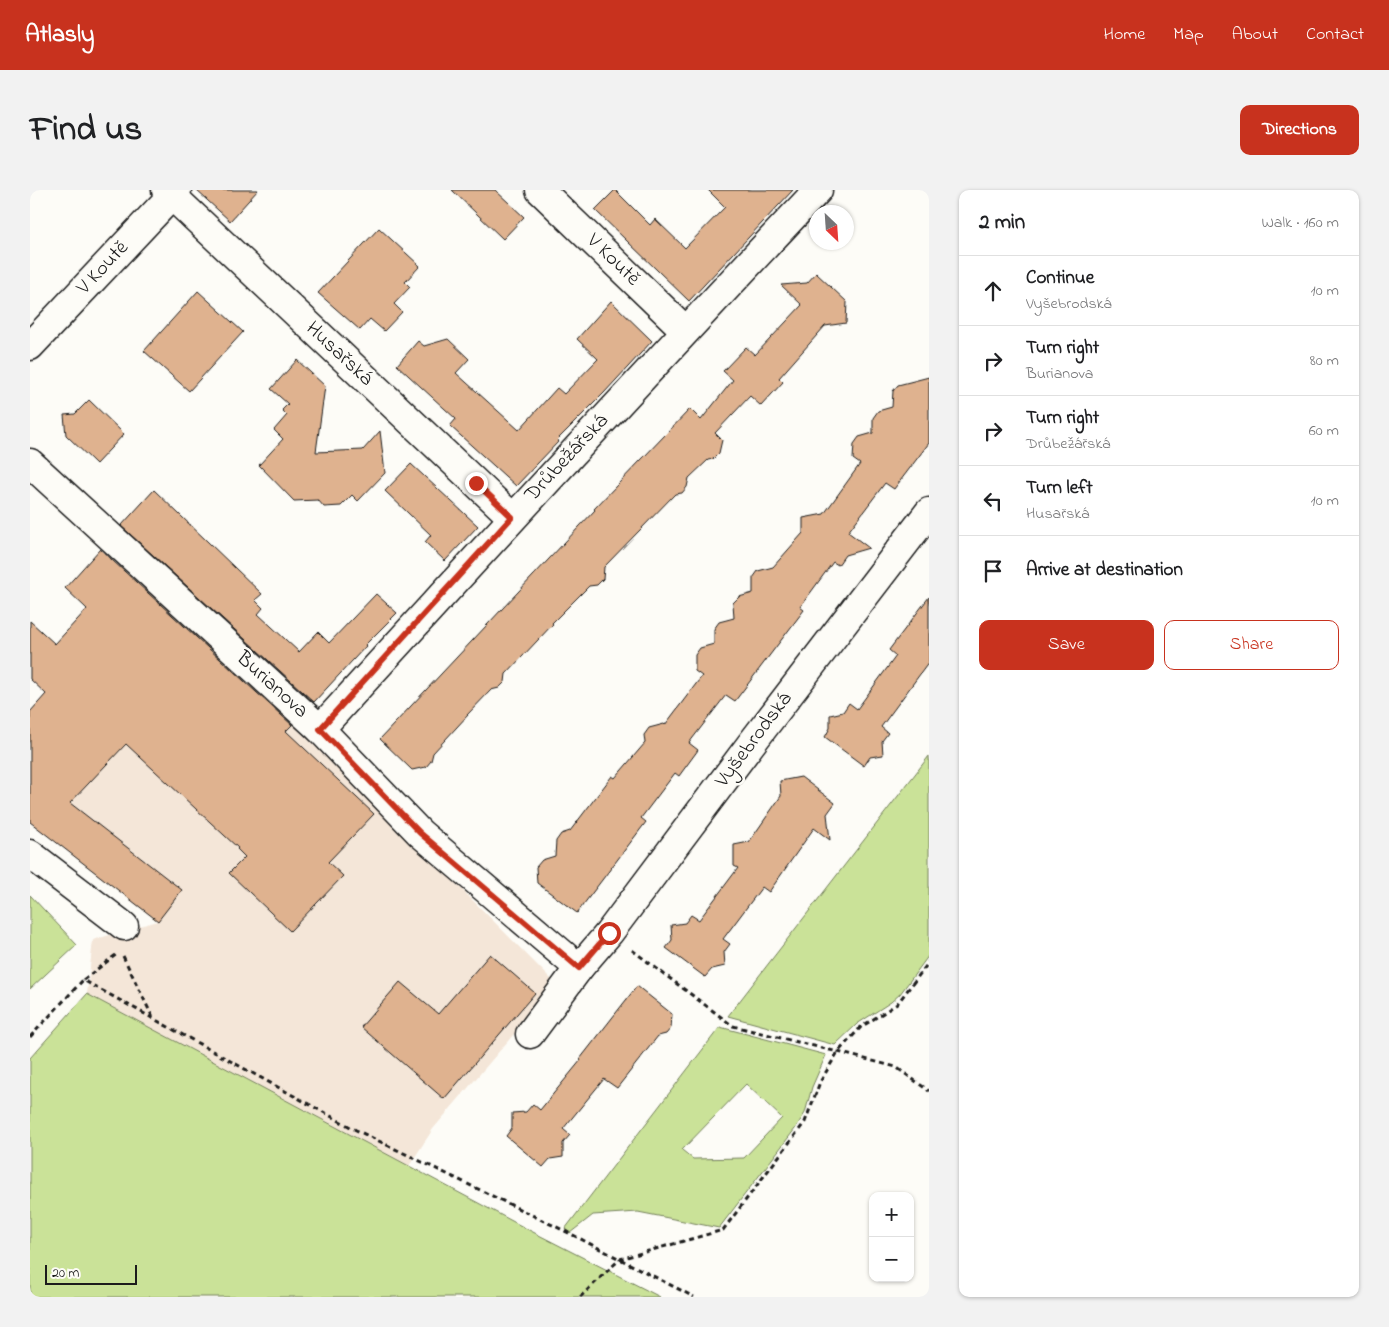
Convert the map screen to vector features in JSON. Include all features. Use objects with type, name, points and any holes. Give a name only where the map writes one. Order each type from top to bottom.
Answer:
[{"type":"street","name":"V Koutě","points":[[540,190],[685,330]]},
{"type":"street","name":"Drůbežářská","points":[[320,729],[512,517],[818,190]]},
{"type":"street","name":"V Koutě","points":[[30,346],[171,192]]},
{"type":"street","name":"Husařská","points":[[171,192],[512,517]]},
{"type":"street","name":"Burianova","points":[[30,463],[320,729],[420,833],[579,968]]},
{"type":"street","name":"Vyšebrodská","points":[[530,1034],[929,512]]},
{"type":"street","points":[[30,854],[124,926]]},
{"type":"path","points":[[609,933],[733,1026],[896,1068],[929,1091]]},
{"type":"path","points":[[30,1038],[83,980],[121,951],[154,1018]]},
{"type":"path","points":[[580,1297],[620,1259],[723,1230],[805,1122],[820,1082],[838,1052],[861,1027],[897,1004],[929,962]]},
{"type":"path","points":[[83,980],[356,1130],[553,1225],[694,1297]]},
{"type":"shaded area","points":[[147,589],[325,752],[553,981],[514,1034],[433,1129],[409,1166],[87,994],[93,940],[157,921],[30,822],[30,712]]},
{"type":"green space","points":[[929,756],[929,955],[900,994],[857,1024],[835,1045],[728,1016]]},
{"type":"green space","points":[[30,895],[77,945],[30,989]]},
{"type":"green space","points":[[87,994],[527,1229],[660,1297],[30,1297],[30,1058]]},
{"type":"green space","points":[[720,1027],[826,1055],[812,1087],[805,1113],[795,1129],[719,1228],[638,1212],[593,1215],[570,1233],[565,1229]],"holes":[[[746,1084],[782,1118],[744,1158],[693,1159],[682,1150]]]},
{"type":"building","points":[[196,190],[258,190],[230,221]]},
{"type":"building","points":[[452,190],[495,190],[524,217],[503,239]]},
{"type":"building","points":[[615,190],[650,225],[655,219],[685,248],[725,207],[708,190],[793,190],[689,301],[595,210]]},
{"type":"building","points":[[379,228],[420,266],[405,282],[410,287],[394,304],[402,312],[384,331],[370,319],[360,330],[318,293]]},
{"type":"building","points":[[816,273],[847,302],[846,323],[825,326],[779,378],[783,382],[761,406],[750,396],[715,433],[722,440],[719,453],[713,459],[708,460],[689,478],[687,487],[682,493],[675,494],[604,567],[603,579],[597,585],[589,586],[552,623],[506,674],[505,682],[499,688],[491,690],[433,753],[431,761],[426,767],[412,770],[380,739],[594,509],[690,409],[701,420],[733,380],[723,371],[746,347],[755,355],[802,305],[781,285],[807,283]]},
{"type":"building","points":[[198,291],[243,332],[189,391],[144,351]]},
{"type":"building","points":[[611,301],[652,341],[557,440],[559,441],[516,486],[450,426],[456,419],[397,365],[418,341],[424,346],[448,339],[469,359],[456,373],[519,430],[557,388],[564,394],[598,359],[577,339]]},
{"type":"building","points":[[297,360],[325,386],[316,452],[363,450],[380,431],[385,473],[358,501],[352,495],[341,506],[324,507],[318,500],[294,501],[259,465],[283,439],[274,430],[287,415],[282,410],[288,404],[271,389]]},
{"type":"building","points":[[929,377],[929,443],[894,489],[885,483],[848,532],[869,548],[845,555],[838,565],[833,562],[800,607],[804,610],[735,701],[726,695],[689,743],[698,750],[679,776],[675,773],[641,818],[646,822],[577,913],[537,883],[536,867],[542,860],[555,856],[556,841],[561,834],[570,831],[612,776],[615,778],[645,743],[644,735],[649,728],[665,725],[702,676],[695,671],[695,655],[700,648],[714,644],[714,629],[719,622],[734,618],[733,603],[739,597],[753,593],[753,578],[758,571],[773,567],[803,533],[803,518],[824,514],[860,464],[853,459],[854,444],[859,437],[873,433],[873,418],[878,411],[892,407],[893,391],[898,385]]},
{"type":"building","points":[[89,400],[124,434],[96,464],[66,435],[64,415],[75,414]]},
{"type":"building","points":[[411,464],[478,526],[445,561],[425,542],[431,535],[385,491]]},
{"type":"building","points":[[154,490],[262,594],[255,600],[263,608],[258,614],[299,652],[318,632],[329,643],[376,594],[397,613],[365,645],[314,702],[121,526]]},
{"type":"building","points":[[100,549],[292,725],[286,731],[374,814],[328,862],[343,876],[290,931],[229,873],[245,857],[238,848],[126,744],[70,803],[182,890],[158,921],[30,822],[30,712],[46,694],[30,679],[30,621],[55,644],[87,609],[65,588]]},
{"type":"building","points":[[929,597],[929,662],[881,727],[888,733],[882,741],[883,755],[870,757],[864,766],[825,737],[830,728],[830,715],[843,712],[849,703],[857,709],[896,656],[889,650]]},
{"type":"building","points":[[801,777],[835,803],[827,814],[830,840],[814,828],[769,892],[762,887],[723,939],[730,944],[724,952],[725,966],[712,969],[705,977],[666,948],[672,940],[671,925],[685,923],[691,915],[699,920],[738,868],[734,866],[734,845],[749,842],[781,796],[780,781]]},
{"type":"building","points":[[490,954],[535,993],[444,1099],[361,1027],[400,982],[438,1014]]},
{"type":"building","points":[[637,986],[672,1014],[671,1028],[666,1034],[658,1036],[617,1088],[604,1079],[563,1129],[570,1135],[563,1143],[563,1157],[550,1159],[543,1167],[506,1136],[512,1128],[512,1113],[526,1112],[533,1104],[540,1110]]},
{"type":"route","points":[[476,483],[512,517],[320,729],[420,833],[579,968],[609,933]]}]
